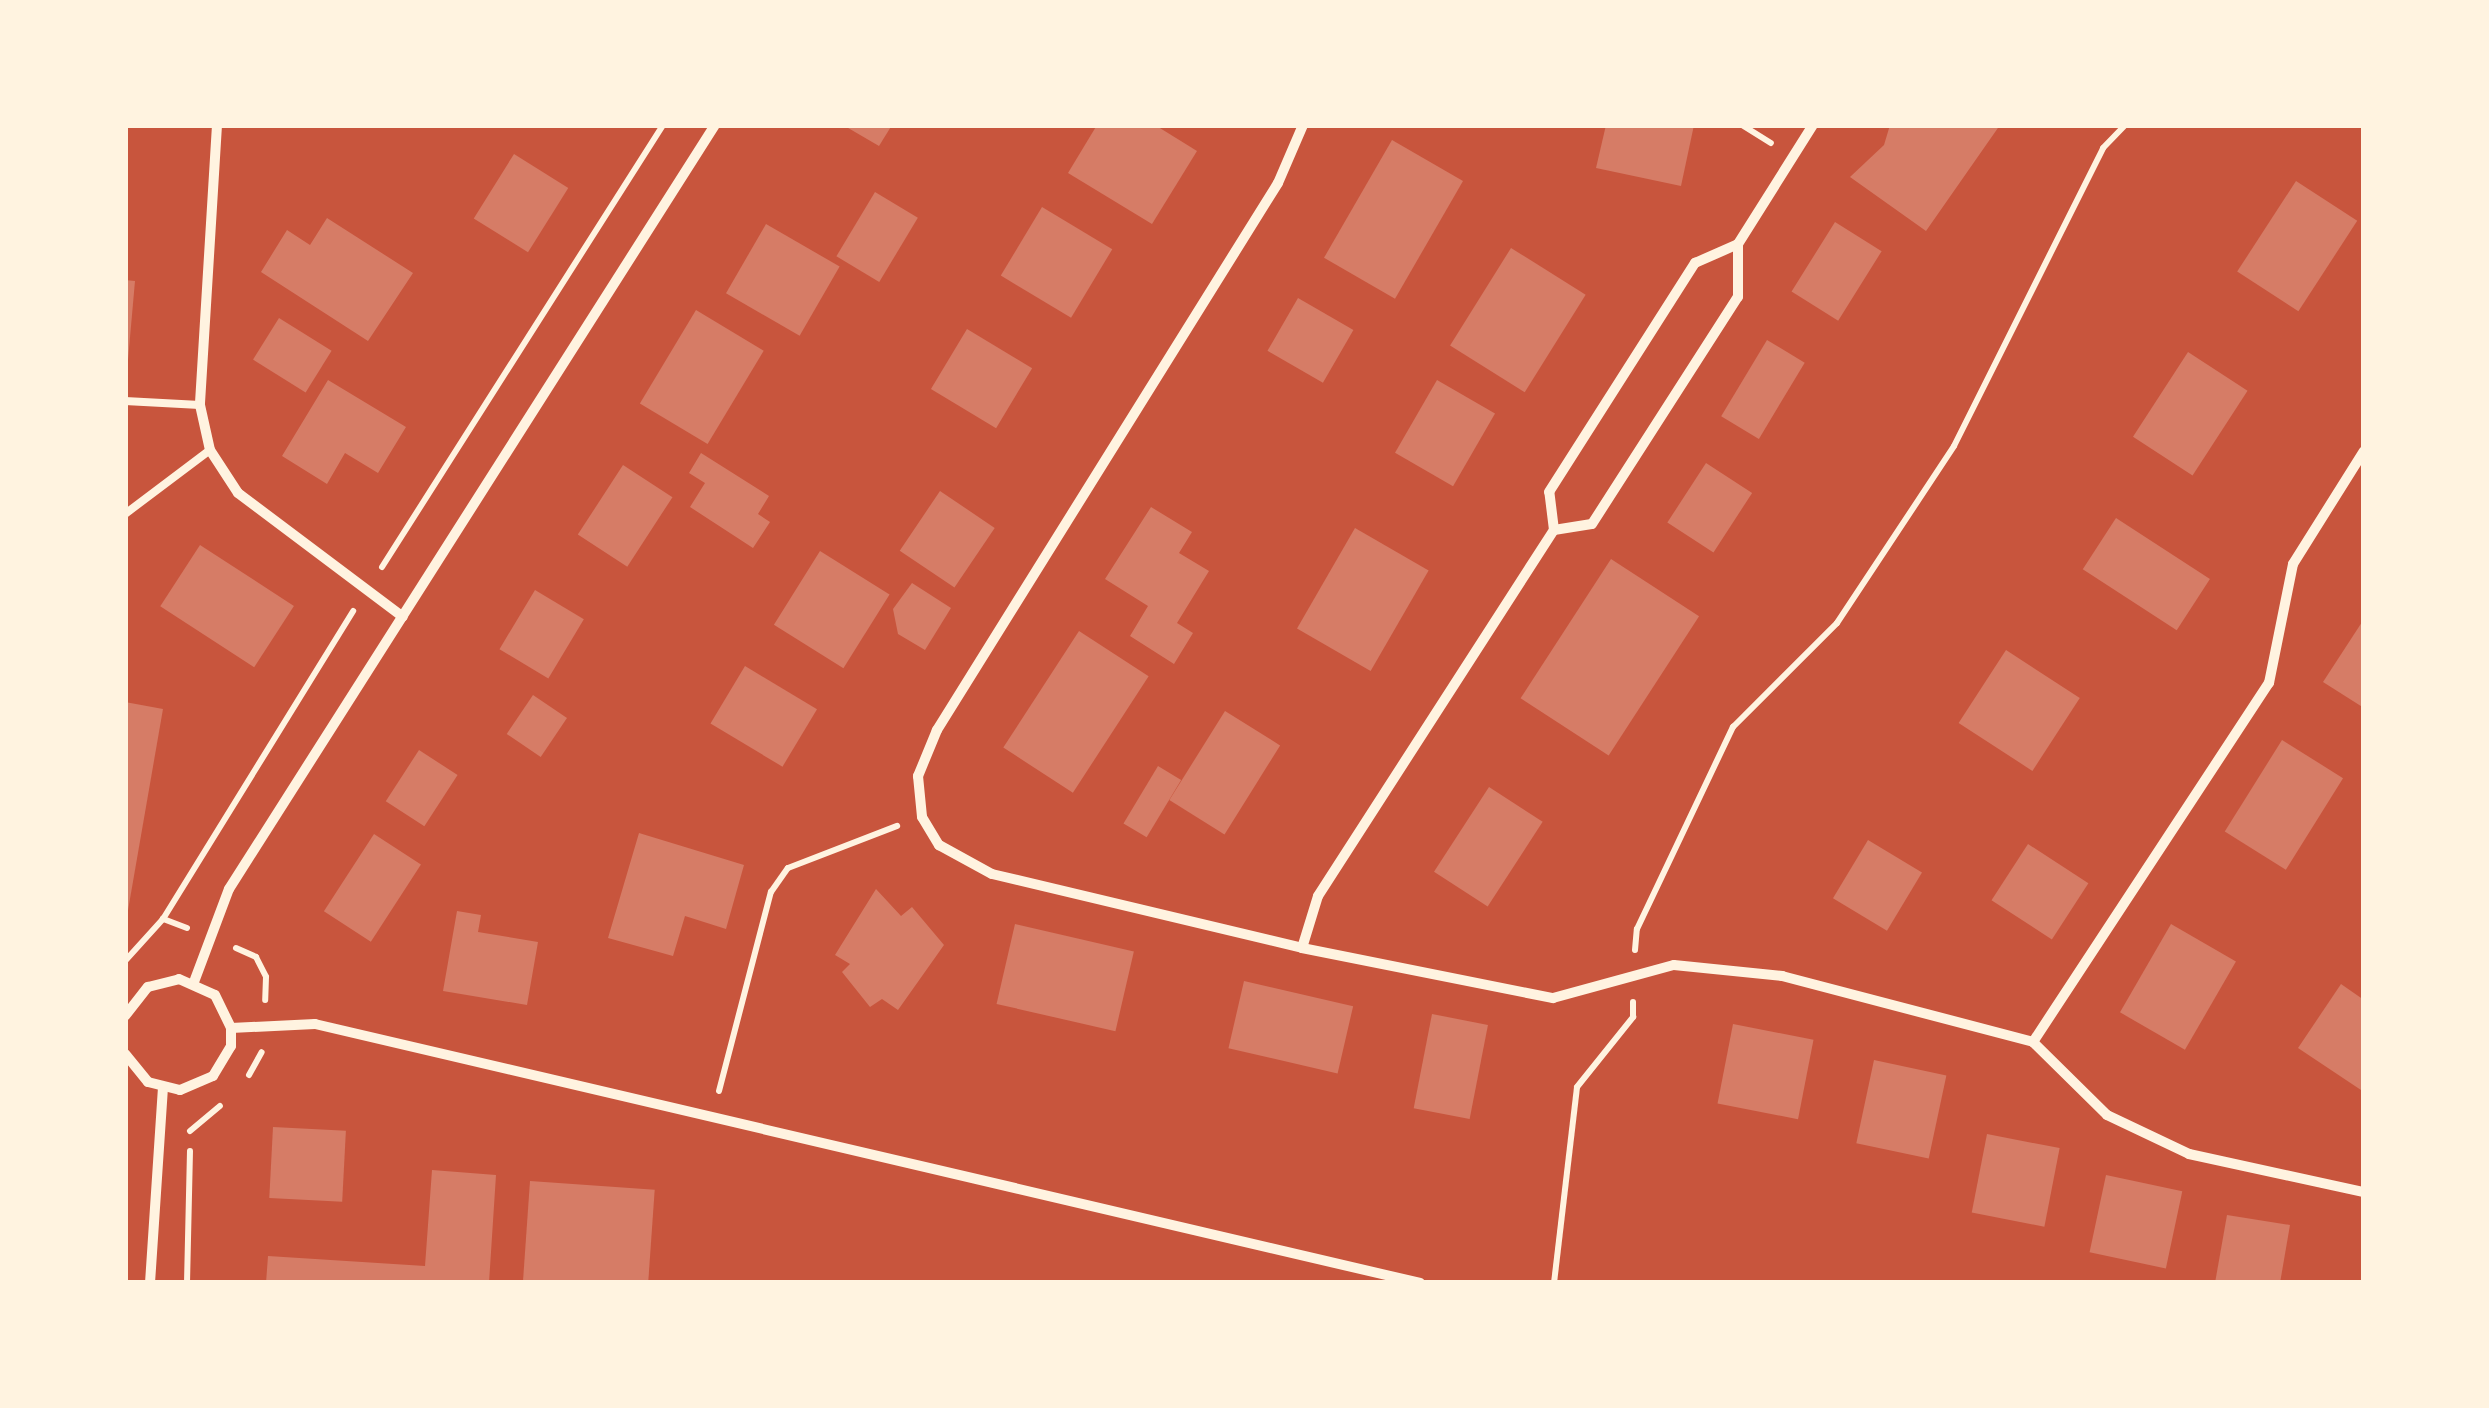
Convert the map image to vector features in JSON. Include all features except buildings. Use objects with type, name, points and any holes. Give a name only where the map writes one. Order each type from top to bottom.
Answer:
[{"type":"street","points":[[217,125],[200,405],[210,450],[238,493],[403,616]]},
{"type":"street","points":[[194,982],[229,889],[716,125]]},
{"type":"street","points":[[1303,125],[1278,183],[936,730],[918,776],[922,816],[939,846],[992,874],[1302,948],[1553,998],[1674,965],[1782,976],[2033,1042],[2107,1115],[2189,1154],[2364,1192]]},
{"type":"street","points":[[1554,530],[1592,524],[1738,298],[1738,244],[1813,125]]},
{"type":"street","points":[[1302,948],[1318,896],[1554,530],[1548,492],[1695,263],[1738,244]]},
{"type":"street","points":[[2033,1042],[2269,683],[2293,564],[2364,451]]},
{"type":"street","points":[[125,1016],[148,987],[194,982],[224,1005],[232,1028],[231,1046],[213,1076],[180,1090],[163,1088],[135,1071],[125,1054]]},
{"type":"street","points":[[232,1028],[315,1024],[712,1121],[1420,1283]]},
{"type":"street","points":[[150,1283],[163,1088]]},
{"type":"lane","points":[[125,400],[200,405]]},
{"type":"lane","points":[[125,514],[210,450]]},
{"type":"path","points":[[1554,1283],[1577,1088],[1633,1017],[1637,929],[1732,727],[1837,623],[1954,446],[2103,148],[2125,125]]},
{"type":"path","points":[[712,1121],[771,892],[788,868],[922,816]]},
{"type":"path","points":[[125,961],[164,919]]}]
